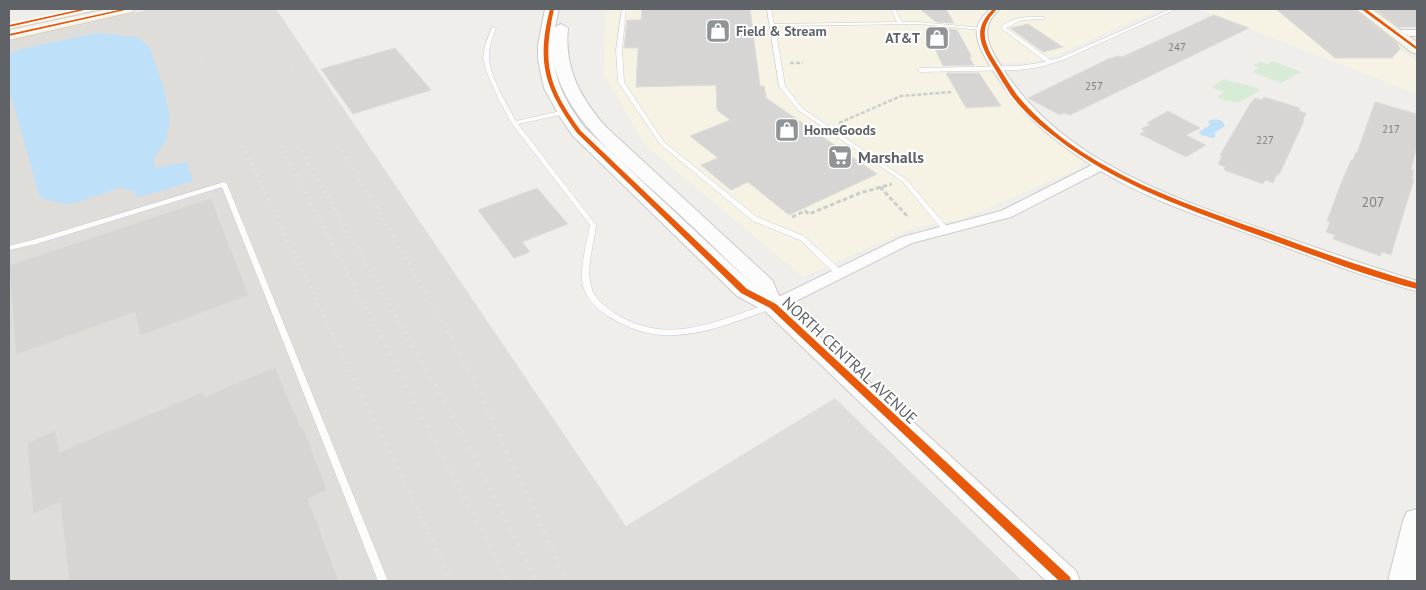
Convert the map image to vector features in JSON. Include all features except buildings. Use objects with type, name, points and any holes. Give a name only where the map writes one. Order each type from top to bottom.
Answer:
[{"type":"main road","points":[[9,26],[87,9]]},
{"type":"main road","points":[[9,35],[128,9]]},
{"type":"main road","points":[[1363,9],[1417,49]]},
{"type":"street","name":"NORTH CENTRAL AVENUE","points":[[552,9],[545,39],[545,67],[552,89],[565,112],[580,132],[744,291],[773,306],[1066,581]]},
{"type":"street","name":"NORTH CENTRAL AVENUE","points":[[566,9],[561,27],[558,54],[563,72],[576,99],[608,138],[765,284],[773,306]]},
{"type":"street","points":[[995,9],[989,14],[981,35],[985,48],[995,67],[1014,95],[1029,112],[1070,145],[1102,165],[1168,199],[1342,263],[1417,286]]},
{"type":"street","points":[[1396,33],[1417,33]]},
{"type":"street","points":[[773,306],[907,240],[1006,214],[1102,165]]},
{"type":"street","points":[[1402,581],[1417,521]]},
{"type":"lane","points":[[624,9],[619,50],[620,82],[662,143],[755,219],[802,238],[839,273]]},
{"type":"lane","points":[[768,9],[782,86],[800,109],[906,181],[946,230]]},
{"type":"lane","points":[[893,9],[900,23]]},
{"type":"lane","points":[[920,70],[1026,67],[1050,62],[1174,9]]},
{"type":"lane","points":[[1042,18],[1021,19],[1003,28],[1050,62]]},
{"type":"lane","points":[[772,25],[900,23],[947,24],[982,29]]},
{"type":"lane","points":[[494,28],[486,58],[504,105],[514,123],[593,225],[586,279],[591,297],[601,309],[632,326],[677,333],[716,325],[773,306]]},
{"type":"lane","points":[[514,123],[565,112]]},
{"type":"lane","points":[[9,248],[224,184],[383,581]]},
{"type":"path","points":[[828,128],[901,96],[952,92]]},
{"type":"path","points":[[792,217],[805,211],[809,214],[845,198],[894,183],[887,178]]},
{"type":"path","points":[[880,187],[909,218]]},
{"type":"shaded area","points":[[151,9],[276,9],[626,526],[835,398],[1022,581],[9,581],[9,41]]},
{"type":"shaded area","points":[[606,9],[1160,9],[1054,56],[1037,61],[986,64],[1009,99],[1029,120],[1078,156],[1082,162],[1078,169],[963,219],[915,227],[803,277],[644,144],[604,74]]},
{"type":"shaded area","points":[[1199,9],[1349,9],[1417,62],[1417,94]]},
{"type":"green space","points":[[1273,61],[1301,72],[1281,83],[1253,72],[1259,68],[1253,65],[1261,62],[1267,64]]},
{"type":"green space","points":[[1224,79],[1260,90],[1244,100],[1235,102],[1224,100],[1217,97],[1224,92],[1211,87]]},
{"type":"water","points":[[97,33],[138,37],[150,48],[164,88],[170,118],[166,141],[154,158],[155,168],[187,162],[193,181],[136,198],[135,191],[119,188],[69,205],[40,198],[9,89],[9,54],[21,49]]},
{"type":"water","points":[[1215,119],[1222,121],[1225,126],[1214,133],[1216,136],[1213,138],[1201,135],[1199,132],[1210,125],[1208,121]]},
{"type":"railway","points":[[209,9],[281,147]]},
{"type":"railway","points":[[221,9],[300,147]]},
{"type":"railway","points":[[261,9],[286,46],[294,74],[340,147]]},
{"type":"railway","points":[[196,49],[243,147]]},
{"type":"railway","points":[[243,146],[335,339]]},
{"type":"railway","points":[[281,146],[382,339]]},
{"type":"railway","points":[[299,146],[409,339]]},
{"type":"railway","points":[[339,146],[452,339]]},
{"type":"railway","points":[[335,338],[451,581]]},
{"type":"railway","points":[[381,338],[508,581]]},
{"type":"railway","points":[[408,338],[468,443],[537,581]]},
{"type":"railway","points":[[451,338],[473,377],[566,581]]},
{"type":"cycle path","points":[[9,26],[87,9]]},
{"type":"cycle path","points":[[9,35],[128,9]]},
{"type":"cycle path","points":[[552,9],[546,45],[548,75],[559,102],[579,132],[744,291],[773,306],[1066,581]]},
{"type":"cycle path","points":[[995,9],[988,16],[982,28],[983,41],[993,62],[1014,95],[1042,124],[1074,149],[1109,170],[1185,206],[1319,254],[1417,286]]},
{"type":"cycle path","points":[[1363,9],[1417,49]]},
{"type":"place","name":"Field & Stream","points":[[718,31]]},
{"type":"place","name":"AT&T","points":[[937,38]]},
{"type":"place","name":"HomeGoods","points":[[787,130]]},
{"type":"place","name":"Marshalls","points":[[840,157]]}]
